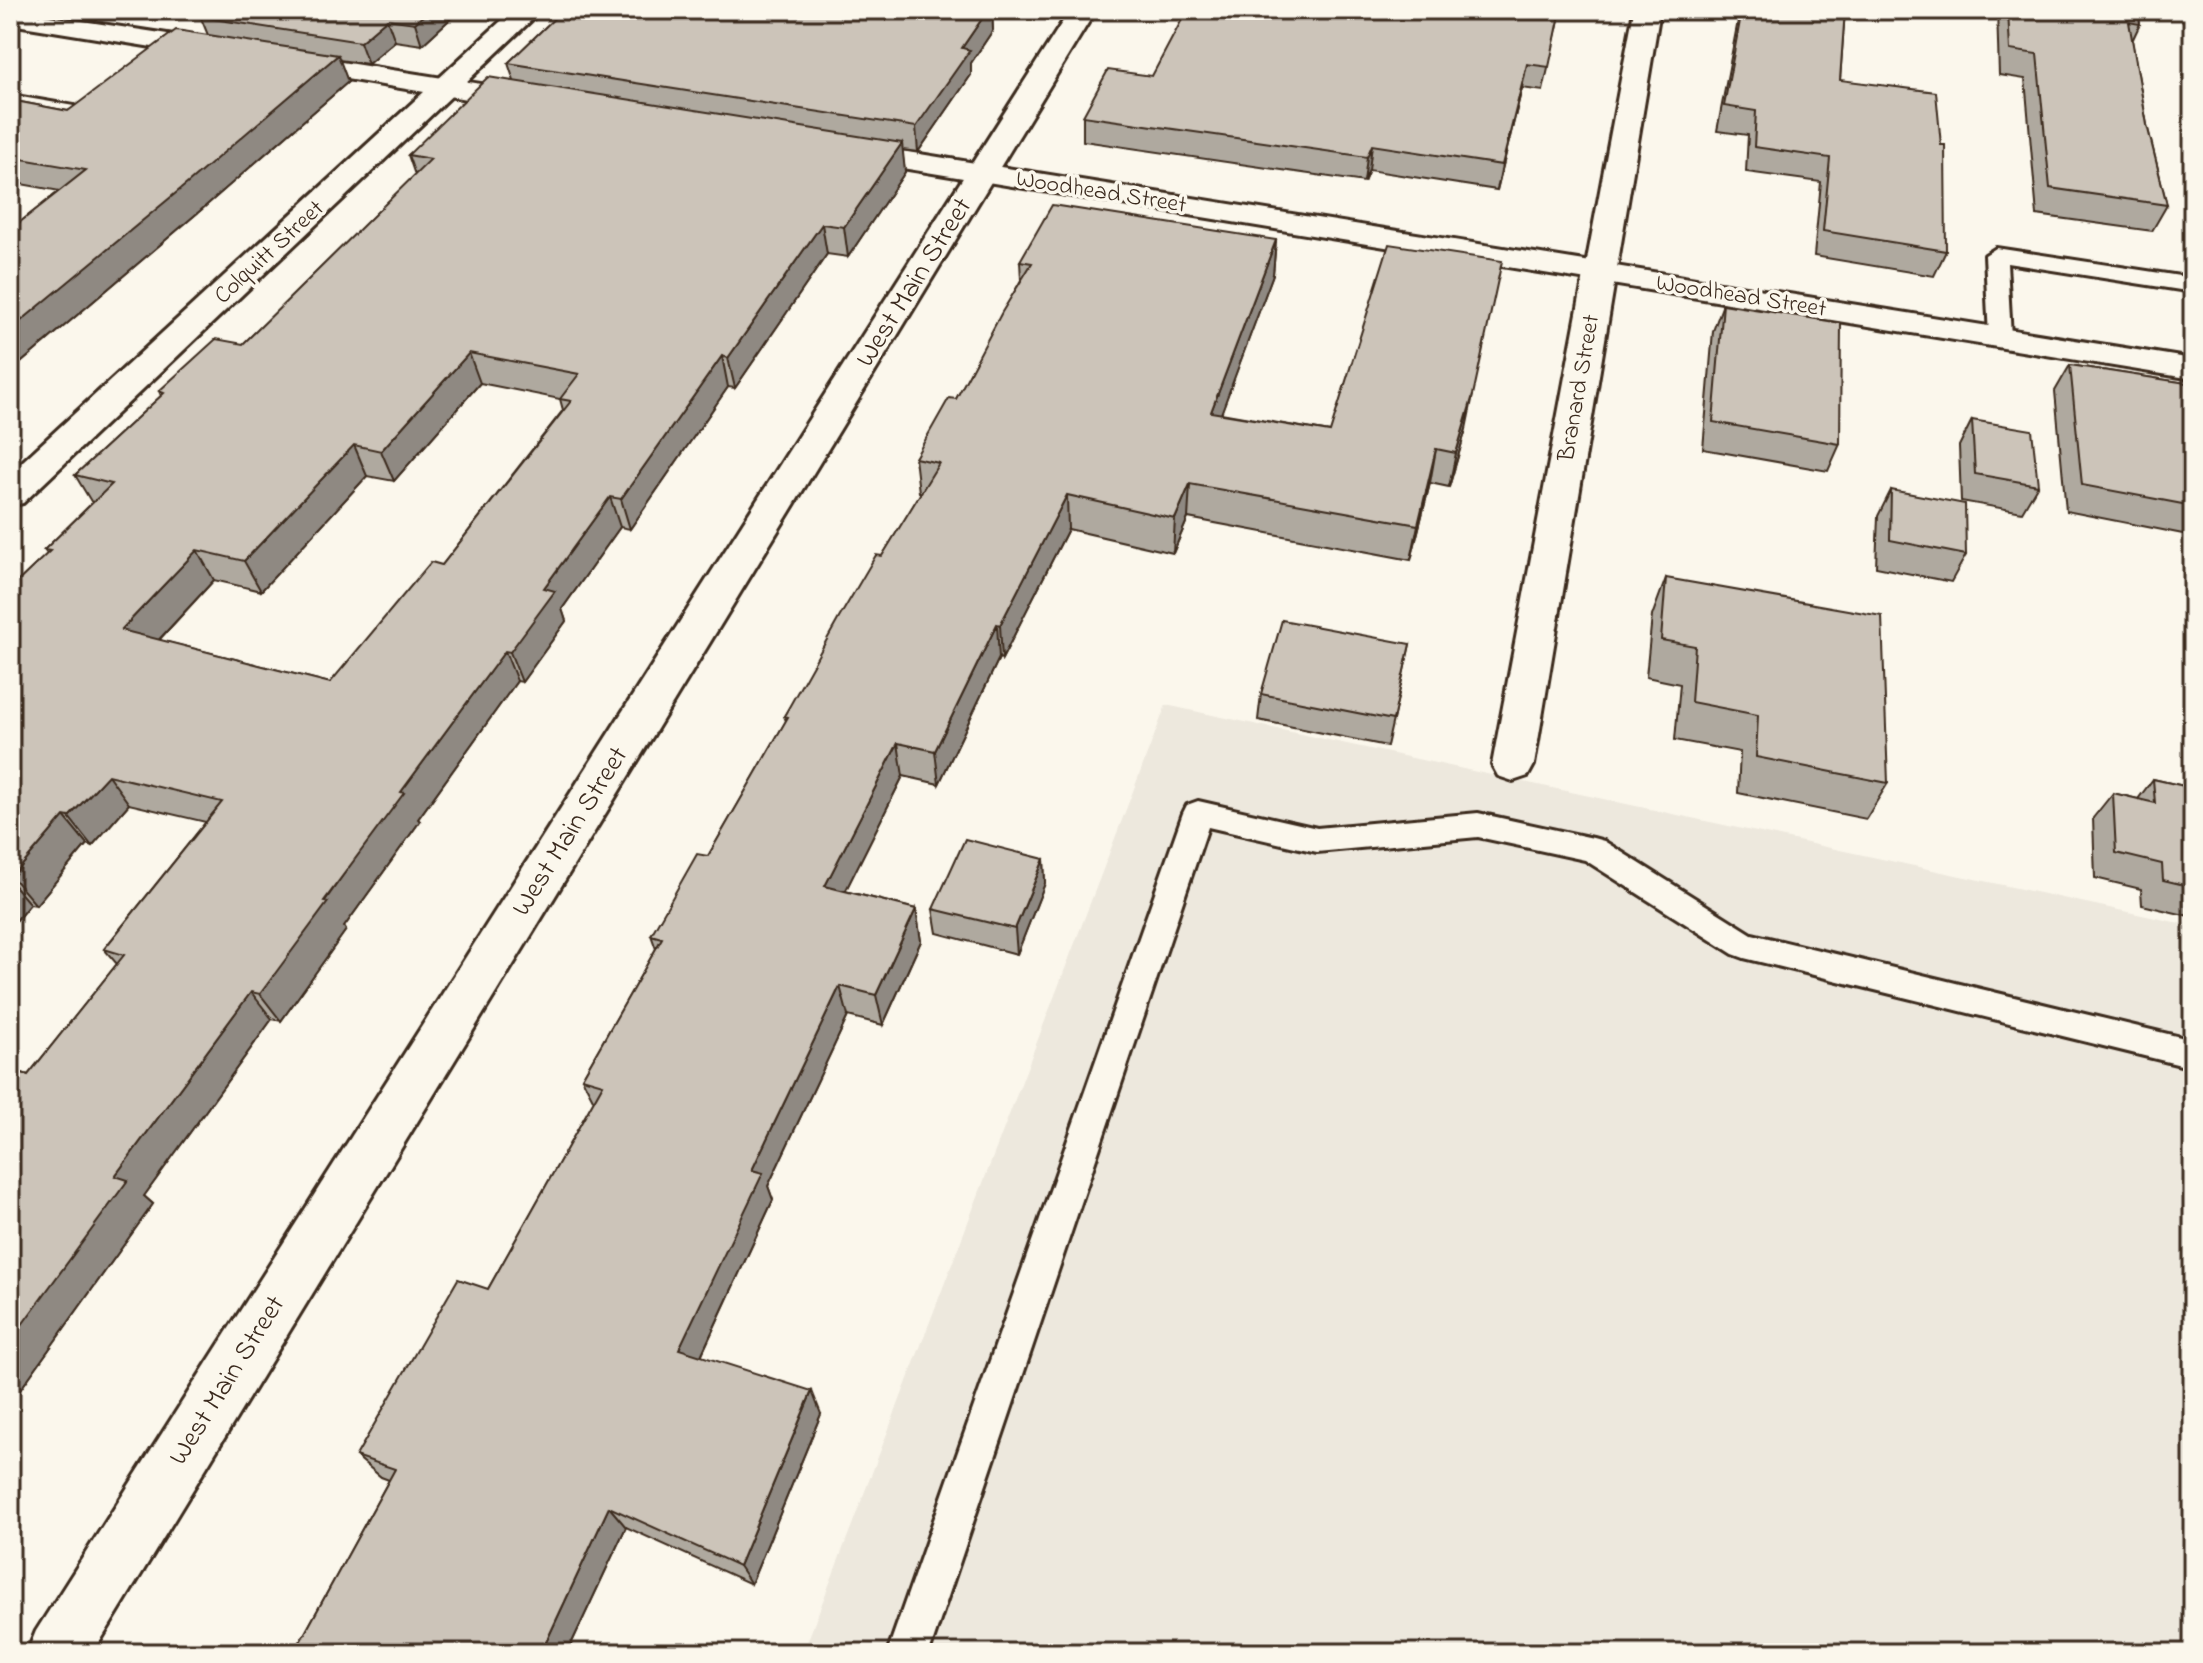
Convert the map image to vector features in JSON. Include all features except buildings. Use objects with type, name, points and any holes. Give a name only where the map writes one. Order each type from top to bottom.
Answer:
[{"type":"street","name":"Colquitt Street","points":[[10,494],[529,10]]},
{"type":"street","name":"West Main Street","points":[[58,1653],[1083,10]]},
{"type":"street","name":"Branard Street","points":[[1513,765],[1647,10]]},
{"type":"street","points":[[10,16],[558,105]]},
{"type":"street","name":"Woodhead Street","points":[[810,146],[2193,369]]},
{"type":"lane","points":[[10,101],[74,112]]},
{"type":"lane","points":[[2000,338],[1996,255],[2193,285]]},
{"type":"lane","points":[[908,1653],[1198,813],[1317,840],[1478,825],[1593,850],[1744,945],[2193,1054]]},
{"type":"shaded area","points":[[1166,705],[2193,926],[2193,1653],[803,1653]]}]
